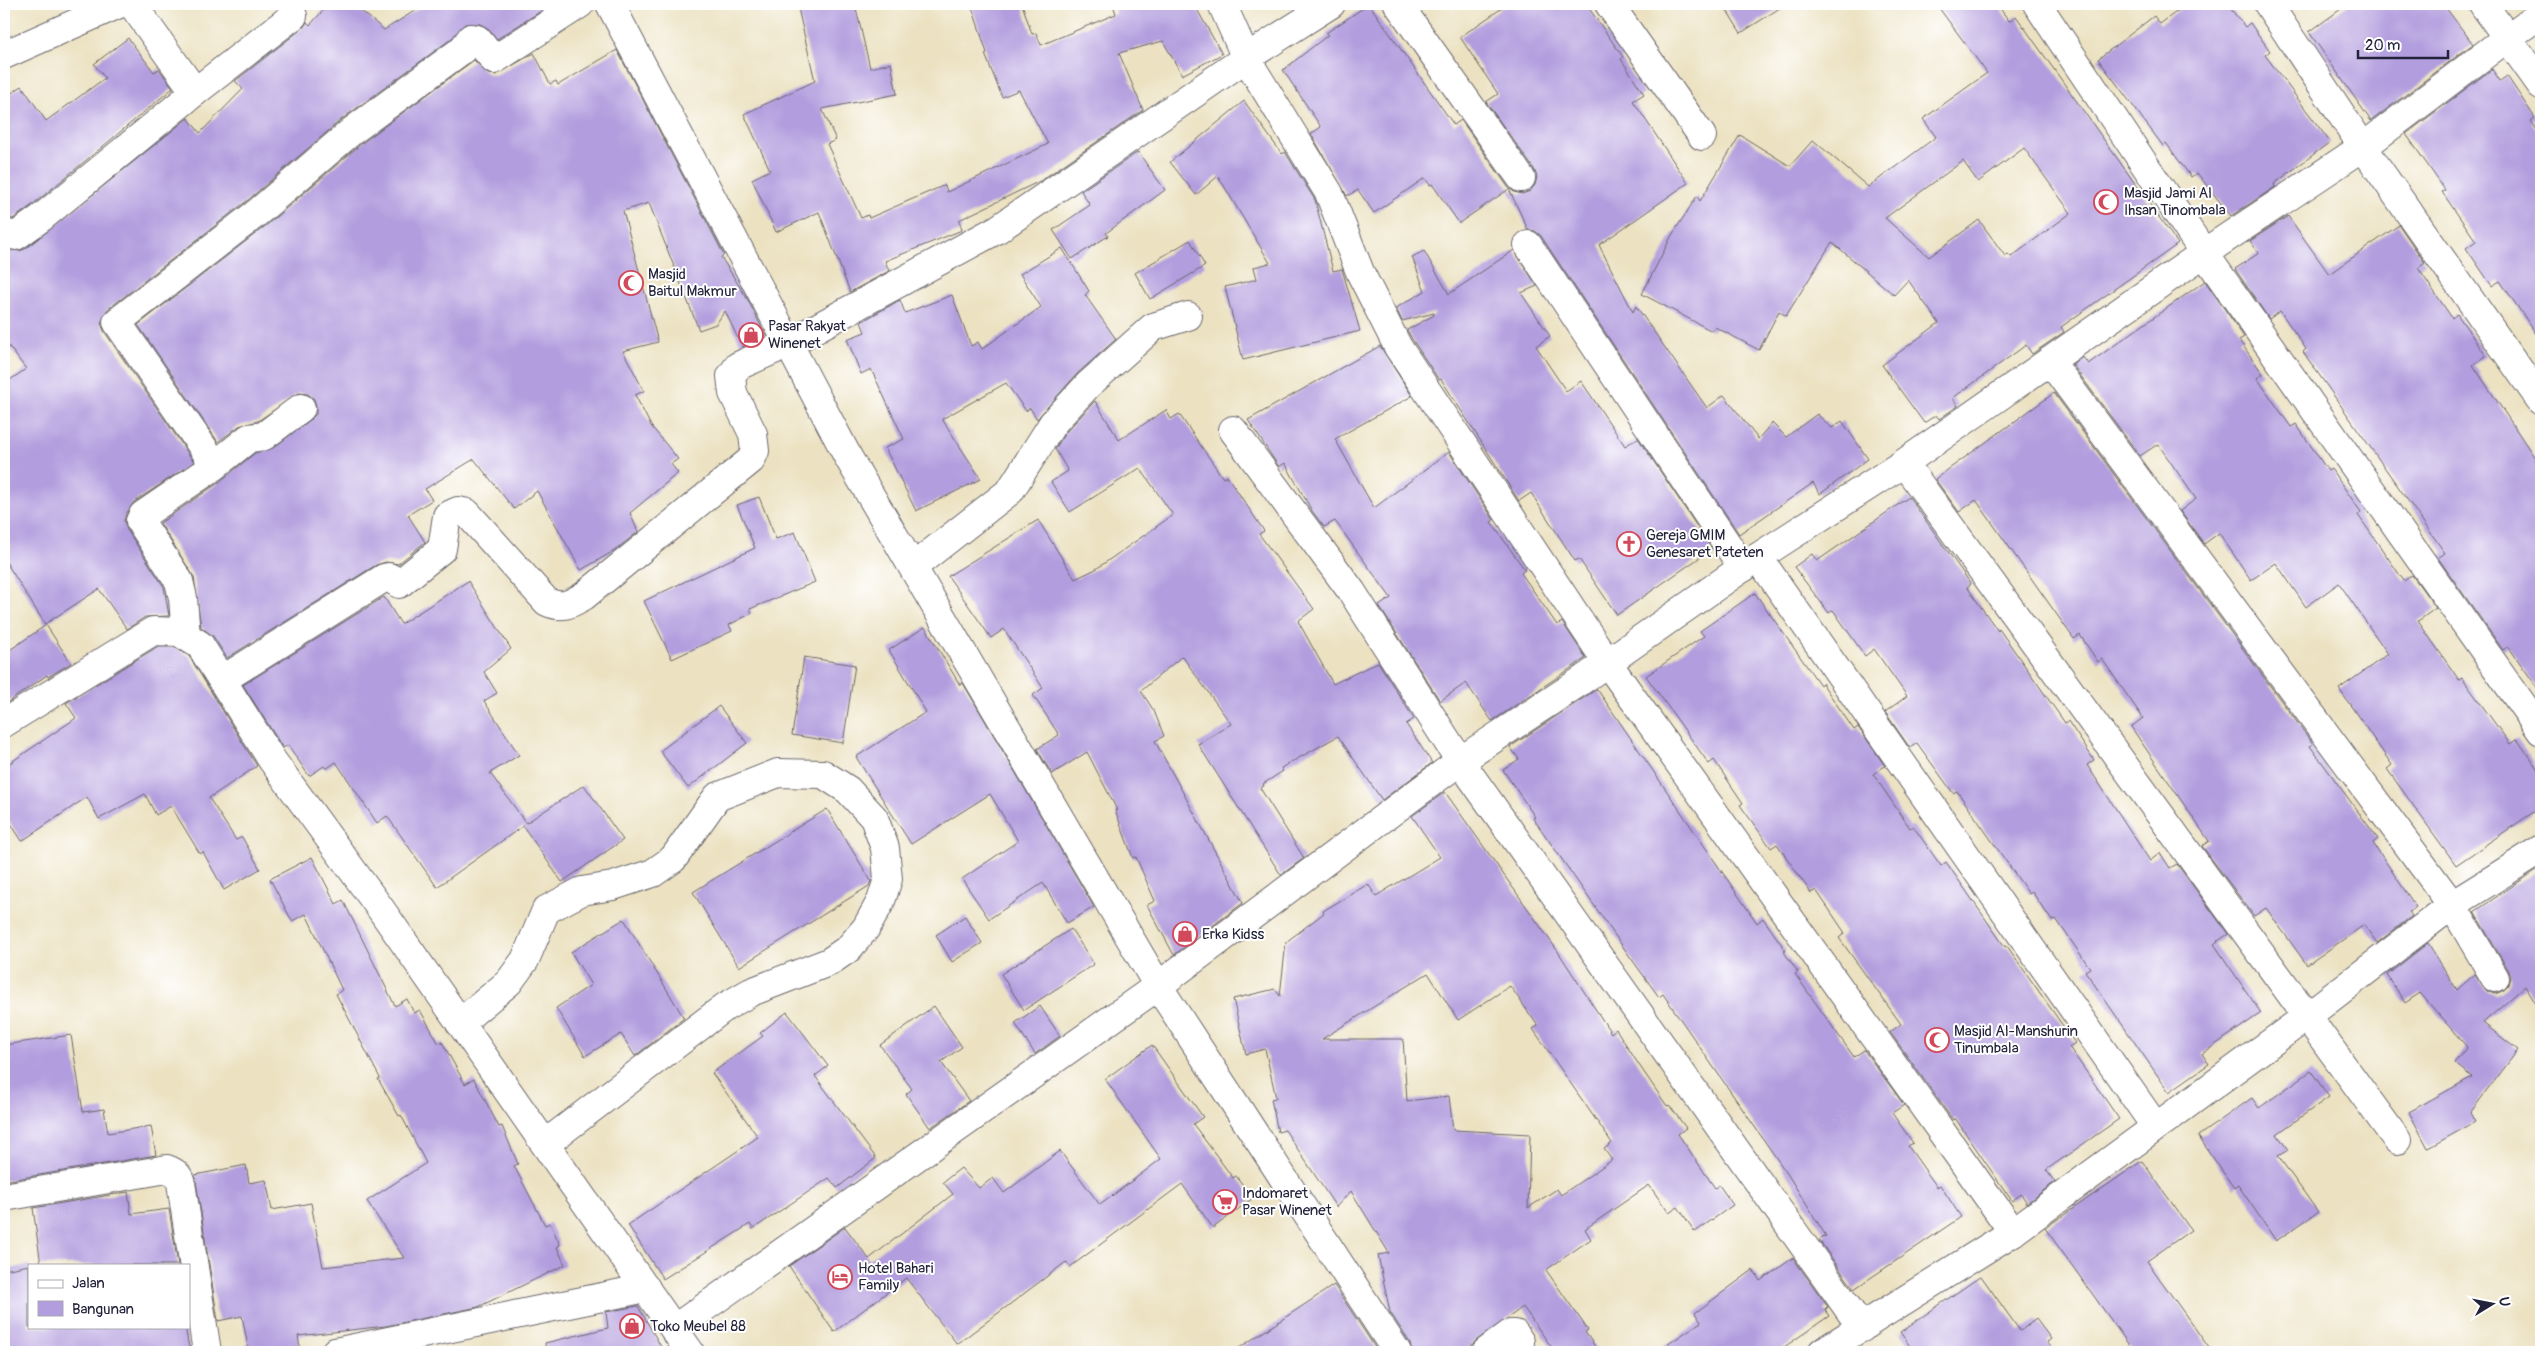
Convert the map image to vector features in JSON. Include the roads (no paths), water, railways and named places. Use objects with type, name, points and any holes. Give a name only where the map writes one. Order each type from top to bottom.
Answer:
[{"type":"street","points":[[4,55],[119,4]]},
{"type":"street","points":[[132,4],[195,92]]},
{"type":"street","points":[[215,465],[117,322],[258,212],[352,131],[462,50],[472,38],[477,38],[494,60],[580,4]]},
{"type":"street","points":[[610,4],[848,457],[1158,986],[1397,1352]]},
{"type":"street","points":[[1222,4],[1246,58],[1329,193],[1360,272],[1398,347],[1607,662],[2013,1232]]},
{"type":"street","points":[[222,680],[384,578],[389,577],[399,584],[442,549],[447,516],[458,510],[468,514],[547,602],[558,607],[568,605],[584,596],[751,460],[755,450],[753,434],[733,393],[731,376],[738,366],[787,344],[998,229],[1246,58],[1331,4]]},
{"type":"street","points":[[1398,4],[1520,178]]},
{"type":"street","points":[[1609,4],[1702,136]]},
{"type":"street","points":[[2037,4],[2204,253],[2541,731]]},
{"type":"street","points":[[2268,4],[2363,146],[2541,401]]},
{"type":"street","points":[[2483,4],[2541,85]]},
{"type":"street","points":[[674,1329],[1158,986],[1460,761],[1607,662],[1750,562],[1904,463],[2204,253],[2363,146],[2541,14]]},
{"type":"street","points":[[4,233],[16,236],[41,218],[195,92],[293,16]]},
{"type":"street","points":[[1528,245],[1750,562],[2156,1126]]},
{"type":"street","points":[[913,567],[1010,491],[1053,423],[1088,385],[1153,327],[1188,316]]},
{"type":"street","points":[[2050,360],[2452,906],[2495,978]]},
{"type":"street","points":[[186,636],[184,598],[179,581],[140,521],[143,515],[215,465],[249,438],[264,436],[301,408]]},
{"type":"street","points":[[1233,430],[1352,592],[1460,761],[1862,1328]]},
{"type":"street","points":[[1904,463],[2397,1140]]},
{"type":"street","points":[[4,723],[153,631],[179,632],[200,645],[272,760],[460,1023],[690,1352]]},
{"type":"street","points":[[460,1023],[508,982],[525,960],[546,910],[582,890],[613,886],[653,873],[673,859],[717,797],[778,773],[823,774],[848,790],[874,818],[885,848],[888,879],[881,901],[866,928],[848,949],[829,962],[751,992],[725,1007],[545,1144]]},
{"type":"street","points":[[1822,1352],[2013,1232],[2306,1017],[2452,906],[2541,849]]},
{"type":"street","points":[[4,1197],[167,1169],[174,1171],[180,1177],[208,1352]]},
{"type":"street","points":[[335,1352],[646,1288]]},
{"type":"street","points":[[1486,1352],[1510,1334],[1515,1334],[1520,1342]]},
{"type":"place","name":"Masjid Jami Al Ihsan Tinombala","points":[[2106,202]]},
{"type":"place","name":"Masjid Baitul Makmur","points":[[631,283]]},
{"type":"place","name":"Pasar Rakyat Winenet","points":[[751,335]]},
{"type":"place","name":"Gereja GMIM Genesaret Pateten","points":[[1629,544]]},
{"type":"place","name":"Erka Kidss","points":[[1185,934]]},
{"type":"place","name":"Masjid Al-Manshurin Tinumbala","points":[[1937,1040]]},
{"type":"place","name":"Indomaret Pasar Winenet","points":[[1225,1202]]},
{"type":"place","name":"Hotel Bahari Family","points":[[840,1277]]},
{"type":"place","name":"Toko Meubel 88","points":[[632,1326]]}]
